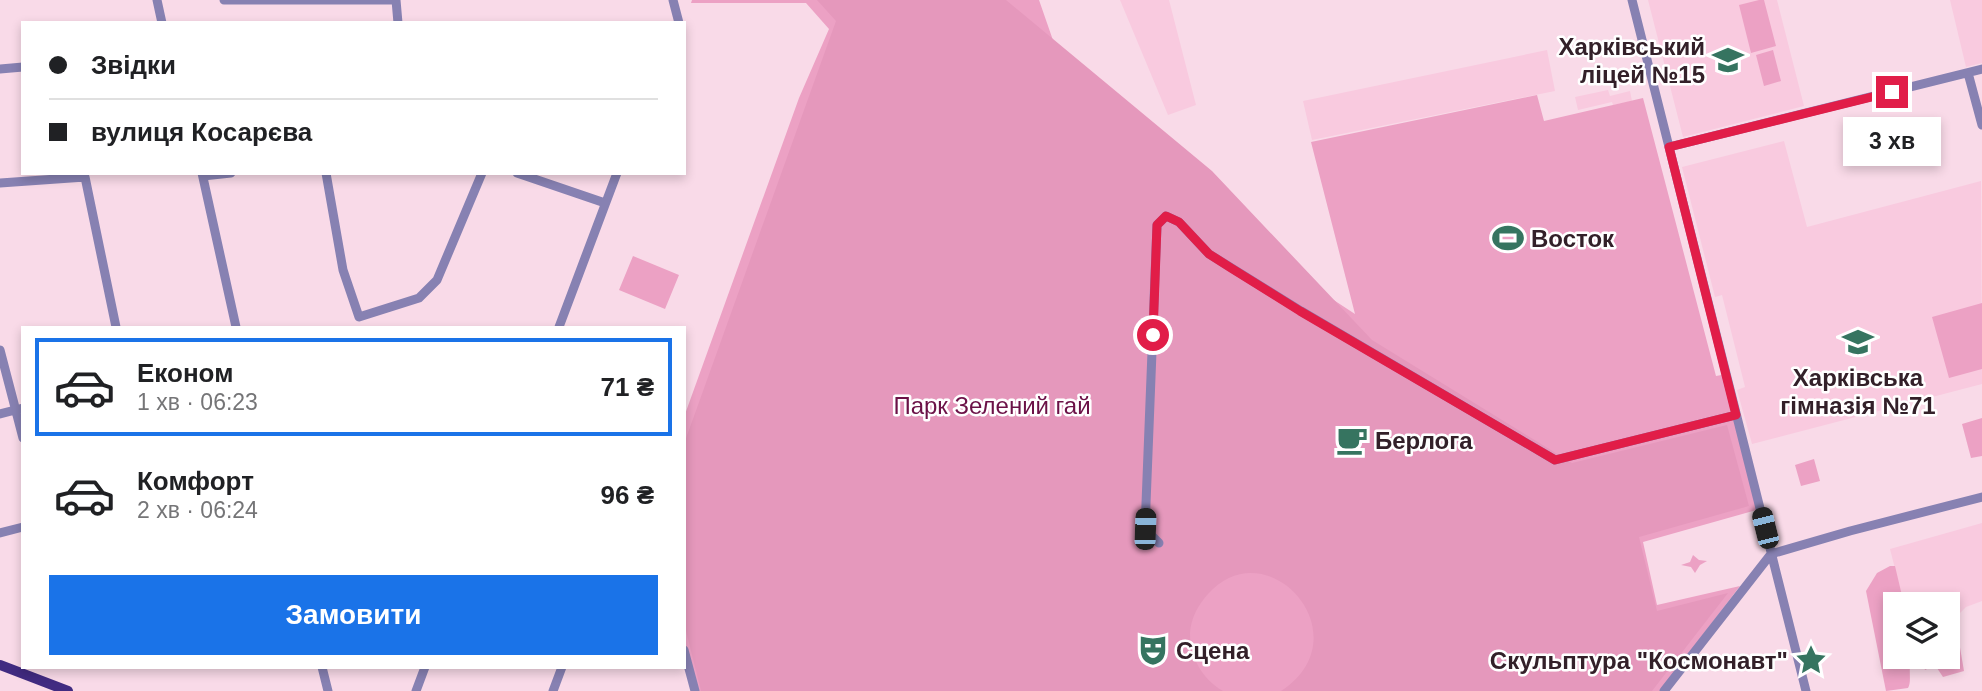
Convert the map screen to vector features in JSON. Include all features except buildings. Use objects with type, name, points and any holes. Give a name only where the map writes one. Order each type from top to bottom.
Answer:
[{"type":"main road","points":[[0,665],[68,691]]},
{"type":"street","points":[[157,0],[162,21]]},
{"type":"street","points":[[224,0],[396,0],[398,21]]},
{"type":"street","points":[[673,0],[678,21]]},
{"type":"street","points":[[1632,0],[1806,691]]},
{"type":"street","points":[[0,68],[21,67]]},
{"type":"street","points":[[1669,147],[1982,69]]},
{"type":"street","points":[[1968,73],[1982,125]]},
{"type":"street","points":[[202,175],[236,326]]},
{"type":"street","points":[[326,175],[343,270],[359,317],[419,298],[437,280],[481,175]]},
{"type":"street","points":[[523,175],[605,204]]},
{"type":"street","points":[[559,326],[616,175]]},
{"type":"street","points":[[0,183],[85,177],[116,326]]},
{"type":"street","points":[[1159,543],[1145,529],[1157,225],[1166,216],[1179,222],[1209,254],[1231,268],[1555,460],[1736,415]]},
{"type":"street","points":[[0,350],[19,409],[0,414]]},
{"type":"street","points":[[1664,691],[1771,554],[1982,497]]},
{"type":"street","points":[[0,533],[21,528]]},
{"type":"street","points":[[686,657],[695,691]]},
{"type":"street","points":[[322,669],[328,691]]},
{"type":"street","points":[[416,691],[424,669]]},
{"type":"street","points":[[553,691],[561,669]]},
{"type":"shaded area","points":[[1120,0],[1169,0],[1196,105],[1168,115]]},
{"type":"shaded area","name":"Харківський ліцей №15","points":[[1648,0],[1777,0],[1804,106],[1683,137]]},
{"type":"shaded area","points":[[1950,0],[1982,0],[1982,63],[1966,67]]},
{"type":"shaded area","points":[[1547,50],[1555,91],[1312,140],[1303,101]]},
{"type":"shaded area","points":[[1608,90],[1610,96],[1630,91],[1632,101],[1613,105],[1612,102],[1578,110],[1575,97]]},
{"type":"shaded area","name":"Харківська гімназія №71","points":[[1784,141],[1807,227],[1981,181],[1982,384],[1752,444],[1737,390],[1745,387],[1722,295],[1715,297],[1682,167]]},
{"type":"shaded area","points":[[1982,523],[1982,601],[1966,607],[1960,613],[1960,592],[1901,592],[1890,549]]},
{"type":"green space","name":"Парк Зелений гай","points":[[692,0],[1039,0],[1071,92],[1216,223],[1355,314],[1311,142],[1537,95],[1544,121],[1643,98],[1716,376],[1727,374],[1760,509],[1643,542],[1657,605],[1740,586],[1660,691],[695,691],[686,657],[686,411],[799,98],[829,29],[806,3],[691,3]]},
{"type":"green space","name":"Парк Зелений гай","points":[[817,0],[1006,0],[1212,171],[1372,340],[1572,463],[1727,425],[1749,506],[1639,537],[1657,611],[1728,593],[1652,691],[1281,691],[1304,668],[1313,643],[1310,618],[1298,597],[1279,581],[1256,573],[1232,577],[1208,594],[1198,607],[1192,622],[1190,633],[1195,659],[1203,674],[1223,691],[701,691],[686,631],[686,438],[836,21]]},
{"type":"green space","points":[[1764,0],[1776,46],[1751,53],[1739,5]]},
{"type":"green space","points":[[1773,50],[1781,81],[1764,86],[1756,55]]},
{"type":"green space","points":[[633,256],[679,275],[665,309],[619,290]]},
{"type":"green space","points":[[1982,303],[1982,369],[1949,378],[1932,317]]},
{"type":"green space","points":[[1982,418],[1982,456],[1971,458],[1962,424]]},
{"type":"green space","points":[[1814,459],[1820,481],[1801,486],[1795,465]]},
{"type":"green space","points":[[1693,555],[1699,560],[1707,561],[1700,565],[1695,573],[1691,567],[1681,565],[1690,562]]},
{"type":"green space","points":[[1895,566],[1901,592],[1883,592],[1883,669],[1910,669],[1908,688],[1886,691],[1866,591],[1877,573]]},
{"type":"green space","points":[[1960,647],[1964,671],[1943,677],[1938,669],[1960,669]]},
{"type":"place","name":"Харківський ліцей №15","points":[[1728,60]]},
{"type":"place","name":"Восток","points":[[1508,238]]},
{"type":"place","name":"Харківська гімназія №71","points":[[1858,342]]},
{"type":"place","name":"Берлога","points":[[1352,440]]},
{"type":"place","name":"Сцена","points":[[1153,650]]},
{"type":"place","name":"Скульптура \"Космонавт\"","points":[[1811,660]]},
{"type":"route","points":[[1153,335],[1157,225],[1166,216],[1179,222],[1209,254],[1231,268],[1555,460],[1736,415],[1669,147],[1892,92]]}]
